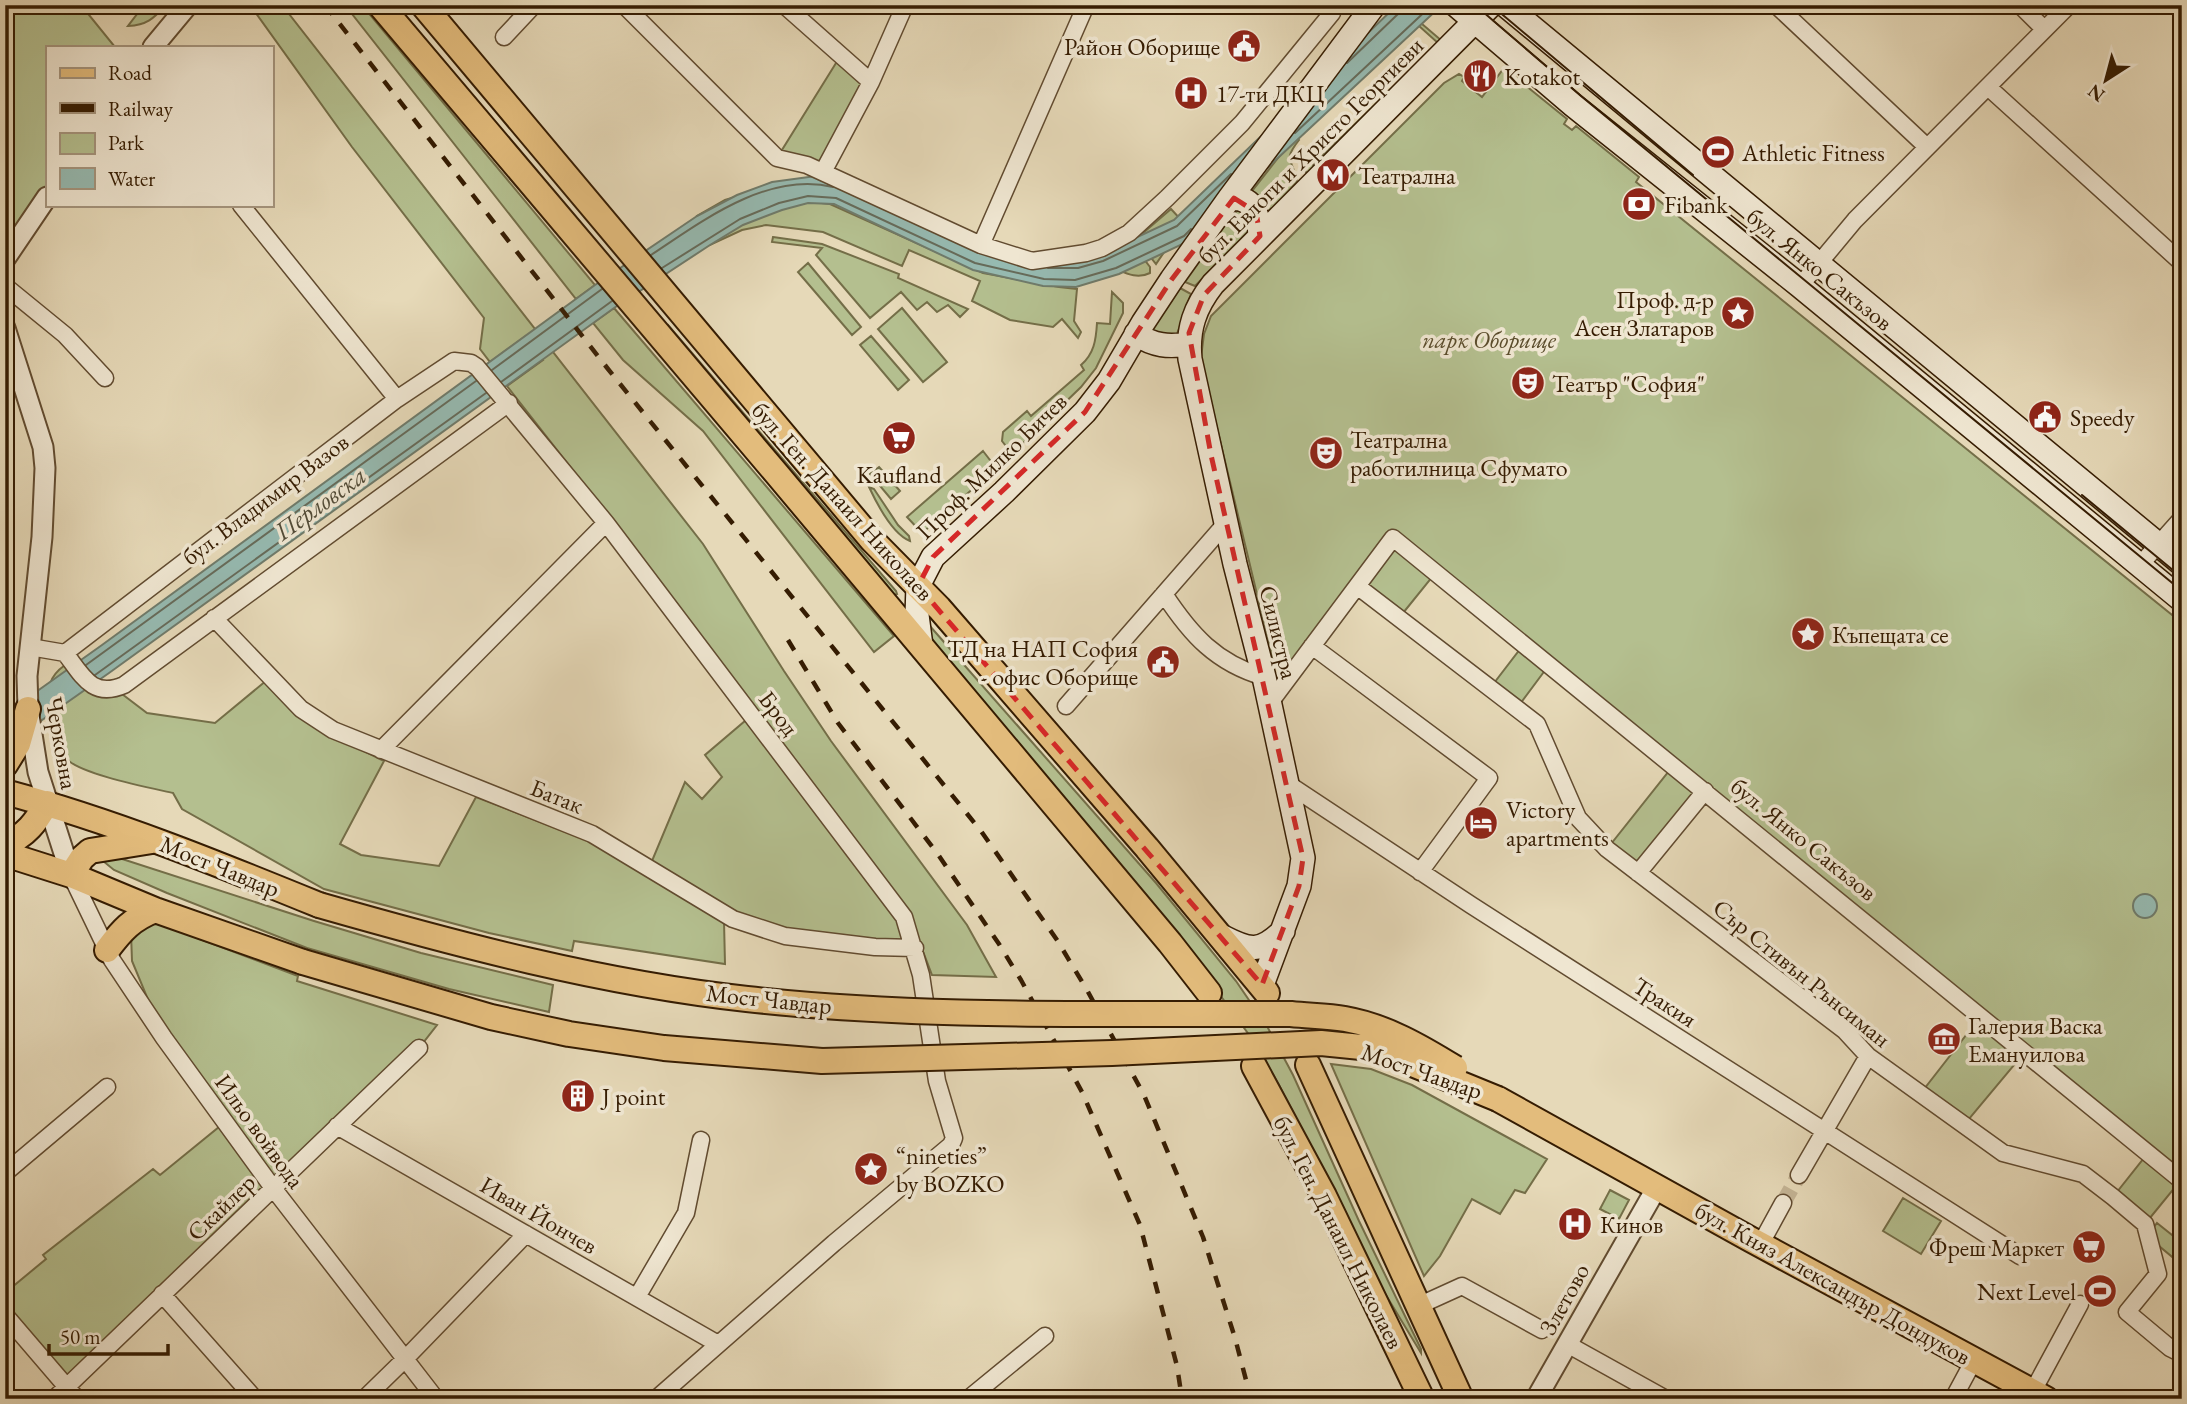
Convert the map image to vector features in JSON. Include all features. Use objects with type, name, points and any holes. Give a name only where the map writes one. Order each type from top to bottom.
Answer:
[{"type":"main road","name":"бул. Ген. Данаил Николаев","points":[[380,5],[921,646],[1209,993]]},
{"type":"main road","name":"бул. Ген. Данаил Николаев","points":[[422,5],[872,540],[918,586],[1120,817],[1265,989]]},
{"type":"main road","name":"бул. Евлоги и Христо Георгиеви","points":[[1136,334],[1229,199],[1374,5]]},
{"type":"main road","name":"бул. Янко Сакъзов","points":[[1456,5],[1483,13],[1573,105],[1800,286],[2182,600]]},
{"type":"main road","name":"бул. Янко Сакъзов","points":[[1505,5],[2182,564]]},
{"type":"main road","name":"бул. Евлоги и Христо Георгиеви","points":[[1189,344],[1191,322],[1204,295],[1222,274],[1483,13]]},
{"type":"main road","points":[[1229,199],[1241,199],[1252,206],[1259,218],[1260,236]]},
{"type":"main road","name":"Проф. Милко Бичев","points":[[921,646],[917,615],[918,586],[933,557],[1085,412],[1110,382],[1136,334]]},
{"type":"main road","points":[[1136,334],[1156,345],[1169,347],[1189,344]]},
{"type":"main road","name":"Силистра","points":[[1189,344],[1226,523],[1264,677],[1303,858],[1299,886],[1265,989]]},
{"type":"main road","points":[[5,765],[19,744],[28,709]]},
{"type":"main road","points":[[5,792],[47,803],[33,827],[14,841],[5,844]]},
{"type":"main road","name":"Мост Чавдар","points":[[47,803],[157,840],[319,905],[426,936],[524,960],[664,987],[748,999],[891,1011],[1291,1014],[1346,1019],[1382,1030],[1423,1048],[1498,1099],[1657,1187]]},
{"type":"main road","points":[[5,854],[71,875],[90,851],[157,840]]},
{"type":"main road","name":"Мост Чавдар","points":[[71,875],[155,910],[303,962],[491,1017],[569,1034],[664,1048],[822,1061],[1112,1053],[1321,1043],[1361,1048],[1395,1057],[1498,1099]]},
{"type":"main road","points":[[107,950],[121,932],[138,917],[155,910]]},
{"type":"main road","points":[[1223,937],[1253,949],[1262,948],[1272,942],[1283,931]]},
{"type":"main road","name":"бул. Ген. Данаил Николаев","points":[[1308,1065],[1461,1399]]},
{"type":"main road","name":"бул. Ген. Данаил Николаев","points":[[1254,1066],[1324,1196],[1422,1399]]},
{"type":"main road","name":"бул. Княз Александър Дондуков","points":[[1657,1187],[2040,1395]]},
{"type":"street","points":[[154,46],[188,5]]},
{"type":"street","points":[[504,37],[534,5]]},
{"type":"street","points":[[625,5],[777,158],[807,165],[981,245],[1032,261],[1086,253],[1102,248],[1129,233],[1242,123],[1332,13]]},
{"type":"street","points":[[784,5],[871,82]]},
{"type":"street","points":[[823,172],[871,82],[905,5]]},
{"type":"street","points":[[981,245],[1086,5]]},
{"type":"street","points":[[1776,5],[1927,147]]},
{"type":"street","points":[[2020,5],[2044,30]]},
{"type":"street","points":[[1800,286],[1855,220],[2068,5]]},
{"type":"street","points":[[1987,86],[2182,263]]},
{"type":"street","points":[[5,259],[46,198]]},
{"type":"street","points":[[243,206],[397,398]]},
{"type":"street","points":[[5,286],[65,335],[105,378]]},
{"type":"street","name":"Черковна","points":[[5,328],[43,447],[45,468],[42,537],[27,676],[28,709],[37,772],[71,875]]},
{"type":"street","name":"бул. Владимир Вазов","points":[[65,653],[397,398],[454,361],[474,365]]},
{"type":"street","name":"Брод","points":[[474,365],[506,399],[606,523],[904,917],[915,948],[936,1075],[954,1138],[951,1145],[718,1344]]},
{"type":"street","points":[[30,647],[65,653],[88,682],[99,690],[112,690],[124,685],[506,399]]},
{"type":"street","points":[[2140,565],[2182,518]]},
{"type":"street","points":[[381,750],[606,523]]},
{"type":"street","points":[[1066,706],[1226,523]]},
{"type":"street","name":"бул. Янко Сакъзов","points":[[1357,586],[1393,538],[2182,1181]]},
{"type":"street","points":[[1269,704],[1357,586]]},
{"type":"street","name":"Сър Стивън Рънсиман","points":[[1357,586],[1536,724],[1578,818],[1607,849],[1845,1031],[1868,1056],[2003,1153],[2083,1174],[2145,1224],[2158,1274],[2127,1312],[2170,1348],[2182,1354]]},
{"type":"street","points":[[1164,594],[1180,619],[1202,643],[1226,661],[1249,673],[1264,677]]},
{"type":"street","name":"Батак","points":[[214,618],[301,709],[333,730],[593,834],[733,919],[785,936],[875,947],[915,948]]},
{"type":"street","points":[[1312,646],[1489,778],[1420,872]]},
{"type":"street","name":"Тракия","points":[[1287,784],[2020,1256]]},
{"type":"street","points":[[1638,873],[1705,791]]},
{"type":"street","name":"Ильо войвода","points":[[71,875],[107,950],[164,1038],[273,1188],[436,1399]]},
{"type":"street","name":"Скайлер","points":[[54,1399],[72,1393],[162,1294],[419,1048]]},
{"type":"street","points":[[1799,1175],[1868,1056]]},
{"type":"street","points":[[5,1173],[107,1087]]},
{"type":"street","name":"Иван Йончев","points":[[337,1126],[718,1344]]},
{"type":"street","points":[[637,1297],[686,1213],[701,1140]]},
{"type":"street","name":"Злетово","points":[[1536,1399],[1657,1187]]},
{"type":"street","points":[[1760,1245],[1783,1203]]},
{"type":"street","points":[[364,1399],[526,1234]]},
{"type":"street","points":[[1418,1306],[1462,1286],[1542,1331]]},
{"type":"street","points":[[162,1294],[255,1399]]},
{"type":"street","points":[[2040,1395],[2080,1304]]},
{"type":"street","points":[[5,1315],[72,1393]]},
{"type":"street","points":[[968,1399],[1045,1336]]},
{"type":"street","points":[[656,1399],[718,1344]]},
{"type":"street","points":[[1567,1344],[1666,1399]]},
{"type":"street","points":[[1953,1399],[1974,1360]]},
{"type":"highlighted area","points":[[1234,198],[1256,212],[1260,236],[1204,295],[1189,333],[1211,455],[1303,858],[1299,886],[1262,985],[918,586],[933,557],[1085,412],[1172,279]]},
{"type":"green space","points":[[5,5],[81,5],[114,46],[46,46],[46,198],[5,259]]},
{"type":"green space","points":[[144,5],[166,5],[149,20],[128,26]]},
{"type":"green space","points":[[250,5],[282,5],[703,544],[831,741],[967,925],[996,977],[932,975],[908,912],[507,386],[543,360],[526,336],[490,362],[480,349],[484,318],[352,147]]},
{"type":"green space","points":[[345,5],[362,5],[595,285],[576,299]]},
{"type":"green space","points":[[1401,6],[1442,41],[1307,174],[1299,160],[1301,155],[1313,165],[1438,43],[1399,8]]},
{"type":"green space","points":[[841,55],[871,82],[823,172],[777,158]]},
{"type":"green space","name":"парк Оборище","points":[[1504,68],[1567,119],[1564,124],[1572,130],[1576,126],[1639,177],[1636,182],[2182,623],[2182,1175],[1391,530],[1289,669],[1283,672],[1273,661],[1201,357],[1204,334],[1211,316],[1444,83],[1459,74],[1464,77],[1462,81],[1482,97]]},
{"type":"green space","points":[[1295,136],[1299,140],[1291,153],[1290,161],[1297,182],[1268,213],[1249,195]]},
{"type":"green space","points":[[745,194],[830,204],[983,273],[1077,289],[1074,321],[1081,332],[1078,338],[1062,319],[1053,327],[1010,320],[972,301],[980,281],[909,250],[902,266],[823,232],[766,225],[742,230],[710,245],[697,216],[725,200]]},
{"type":"green space","points":[[1171,209],[1184,223],[1156,264],[1136,239]]},
{"type":"green space","points":[[1245,210],[1251,229],[1195,286],[1185,282],[1233,214]]},
{"type":"green space","points":[[773,237],[822,244],[899,274],[898,278],[968,309],[960,317],[948,305],[937,312],[927,302],[917,310],[901,292],[870,318],[816,255],[822,248],[772,242]]},
{"type":"green space","points":[[1131,242],[1150,267],[1150,273],[1135,275],[1111,267]]},
{"type":"green space","points":[[808,263],[861,327],[852,335],[798,272]]},
{"type":"green space","points":[[1180,288],[1191,294],[1173,339],[1152,330]]},
{"type":"green space","points":[[1112,292],[1123,303],[1123,313],[1096,368],[1081,387],[1018,448],[1006,446],[1002,441],[1003,432],[1027,411],[1031,416],[1084,370],[1081,365],[1094,346],[1097,323],[1110,324]]},
{"type":"green space","points":[[614,308],[894,636],[874,652],[703,431],[623,360],[593,323]]},
{"type":"green space","points":[[902,308],[947,362],[923,382],[878,329]]},
{"type":"green space","points":[[668,325],[897,594],[893,595],[665,326]]},
{"type":"green space","points":[[871,336],[909,380],[898,390],[860,345]]},
{"type":"green space","points":[[983,451],[993,464],[991,473],[922,533],[907,517]]},
{"type":"green space","points":[[879,467],[900,491],[891,499],[870,474]]},
{"type":"green space","points":[[869,487],[874,489],[910,541],[891,525]]},
{"type":"green space","points":[[1395,544],[1433,576],[1399,618],[1361,589]]},
{"type":"green space","points":[[929,625],[1156,883],[1236,981],[1268,1028],[1293,1075],[1421,1353],[1372,1272],[1324,1172],[1255,1043],[1212,984],[929,639]]},
{"type":"green space","points":[[1524,644],[1549,665],[1517,708],[1491,687]]},
{"type":"green space","points":[[65,665],[77,680],[95,693],[122,694],[147,713],[215,723],[267,680],[328,733],[384,761],[340,844],[361,855],[439,866],[476,797],[589,841],[724,921],[725,964],[574,941],[572,951],[489,933],[324,889],[182,809],[173,793],[99,775],[73,764],[66,758],[55,734],[50,694],[52,679]]},
{"type":"green space","points":[[752,715],[904,917],[915,948],[785,936],[649,868],[685,782],[702,799],[722,777],[705,755]]},
{"type":"green space","points":[[1673,766],[1705,791],[1638,873],[1607,849]]},
{"type":"green space","points":[[116,857],[421,953],[553,985],[549,1012],[449,989],[307,948],[167,893],[114,870],[103,861]]},
{"type":"green space","points":[[152,921],[298,976],[297,981],[437,1025],[419,1048],[67,1386],[5,1315],[5,1293],[46,1259],[43,1255],[153,1169],[160,1175],[225,1122],[164,1038],[132,961],[131,933]]},
{"type":"green space","points":[[1981,1016],[2025,1052],[1964,1125],[1921,1093]]},
{"type":"green space","points":[[1331,1064],[1371,1069],[1412,1085],[1547,1159],[1525,1193],[1515,1190],[1500,1214],[1472,1199],[1440,1256],[1424,1276]]},
{"type":"green space","points":[[2148,1153],[2181,1180],[2145,1224],[2113,1197]]},
{"type":"green space","points":[[1610,1190],[1629,1200],[1619,1219],[1600,1209]]},
{"type":"green space","points":[[1903,1198],[1941,1221],[1921,1254],[1883,1231]]},
{"type":"green space","points":[[2157,1223],[2182,1243],[2182,1265],[2147,1236]]},
{"type":"water","name":"Перловска","points":[[1397,5],[1442,5],[1189,241],[1119,274],[1076,287],[1043,286],[973,270],[834,204],[808,203],[743,225],[614,308],[5,746],[5,714],[595,285],[697,216],[737,195],[772,182],[816,176],[987,249],[1052,262],[1101,254],[1174,220]]},
{"type":"water","points":[[1807,622],[1816,625],[1819,634],[1816,643],[1807,646],[1798,643],[1795,634],[1798,625]]},
{"type":"water","points":[[2145,894],[2154,897],[2157,906],[2154,915],[2145,918],[2136,915],[2133,906],[2136,897]]},
{"type":"tunnel","points":[[1783,1203],[1799,1175]]},
{"type":"tram line","points":[[1475,5],[1581,96],[2182,591]]},
{"type":"tram line","points":[[1491,5],[1693,175]]},
{"type":"tram line","points":[[2082,495],[2174,571]]},
{"type":"railway","points":[[325,5],[608,369],[981,831],[1057,940],[1144,1095],[1203,1237],[1251,1399]]},
{"type":"railway","points":[[788,640],[838,723],[937,853],[999,944],[1082,1092],[1140,1225],[1177,1366],[1182,1399]]},
{"type":"place","name":"Район Оборище","points":[[1244,46]]},
{"type":"place","name":"Kotakot","points":[[1480,76]]},
{"type":"place","name":"17-ти ДКЦ","points":[[1191,93]]},
{"type":"place","name":"Athletic Fitness","points":[[1718,152]]},
{"type":"place","name":"Театрална","points":[[1333,175]]},
{"type":"place","name":"Fibank","points":[[1639,204]]},
{"type":"place","name":"Проф. д-р Асен Златаров","points":[[1738,313]]},
{"type":"place","name":"Театър \"София\"","points":[[1528,383]]},
{"type":"place","name":"Speedy","points":[[2045,417]]},
{"type":"place","name":"Kaufland","points":[[899,438]]},
{"type":"place","name":"Театрална работилница Сфумато","points":[[1326,453]]},
{"type":"place","name":"Къпещата се","points":[[1808,634]]},
{"type":"place","name":"ТД на НАП София - офис Оборище","points":[[1163,662]]},
{"type":"place","name":"Victory apartments","points":[[1481,823]]},
{"type":"place","name":"Галерия Васка Емануилова","points":[[1944,1039]]},
{"type":"place","name":"J point","points":[[578,1096]]},
{"type":"place","name":"“nineties” by BOZKO","points":[[871,1169]]},
{"type":"place","name":"Кинов","points":[[1575,1224]]},
{"type":"place","name":"Фреш Маркет","points":[[2089,1247]]},
{"type":"place","name":"Next Level","points":[[2100,1291]]}]
